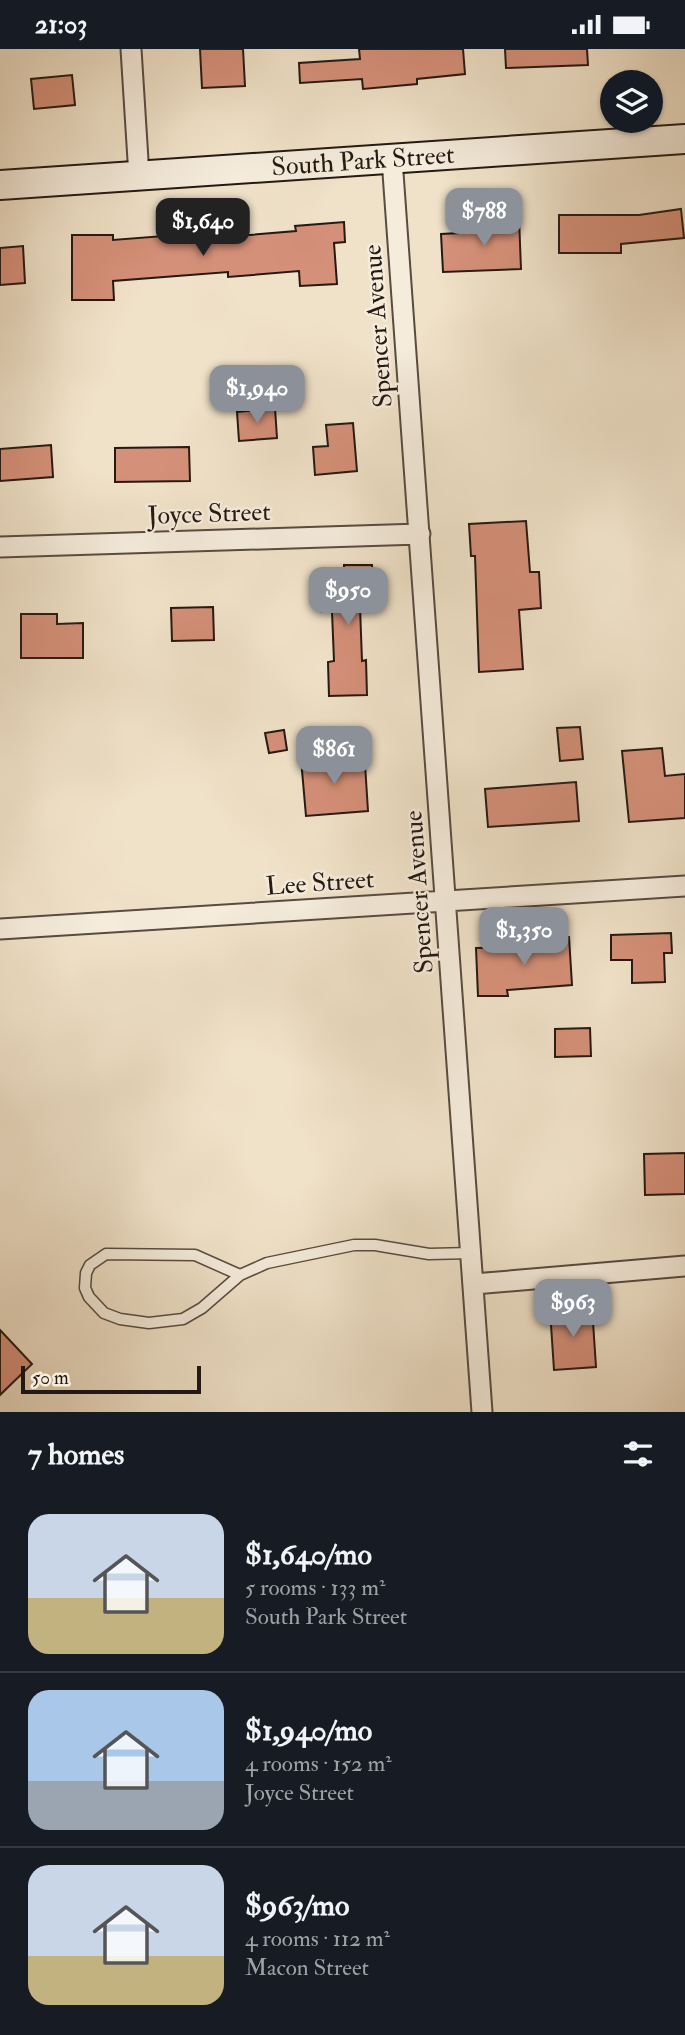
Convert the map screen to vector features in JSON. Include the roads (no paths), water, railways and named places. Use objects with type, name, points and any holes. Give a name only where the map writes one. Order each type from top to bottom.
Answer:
[{"type":"main road","name":"South Park Street","points":[[0,185],[685,139]]},
{"type":"street","points":[[131,49],[139,176]]},
{"type":"street","name":"Spencer Avenue","points":[[393,159],[482,1412]]},
{"type":"street","name":"Joyce Street","points":[[0,547],[420,534]]},
{"type":"street","name":"Lee Street","points":[[0,929],[685,886]]},
{"type":"street","points":[[474,1284],[685,1266]]},
{"type":"lane","points":[[240,1275],[195,1255],[106,1254],[90,1265],[86,1273],[85,1288],[89,1297],[104,1313],[120,1319],[149,1323],[183,1319],[202,1308],[240,1275],[267,1263],[354,1245],[375,1245],[429,1254],[472,1253]]}]
